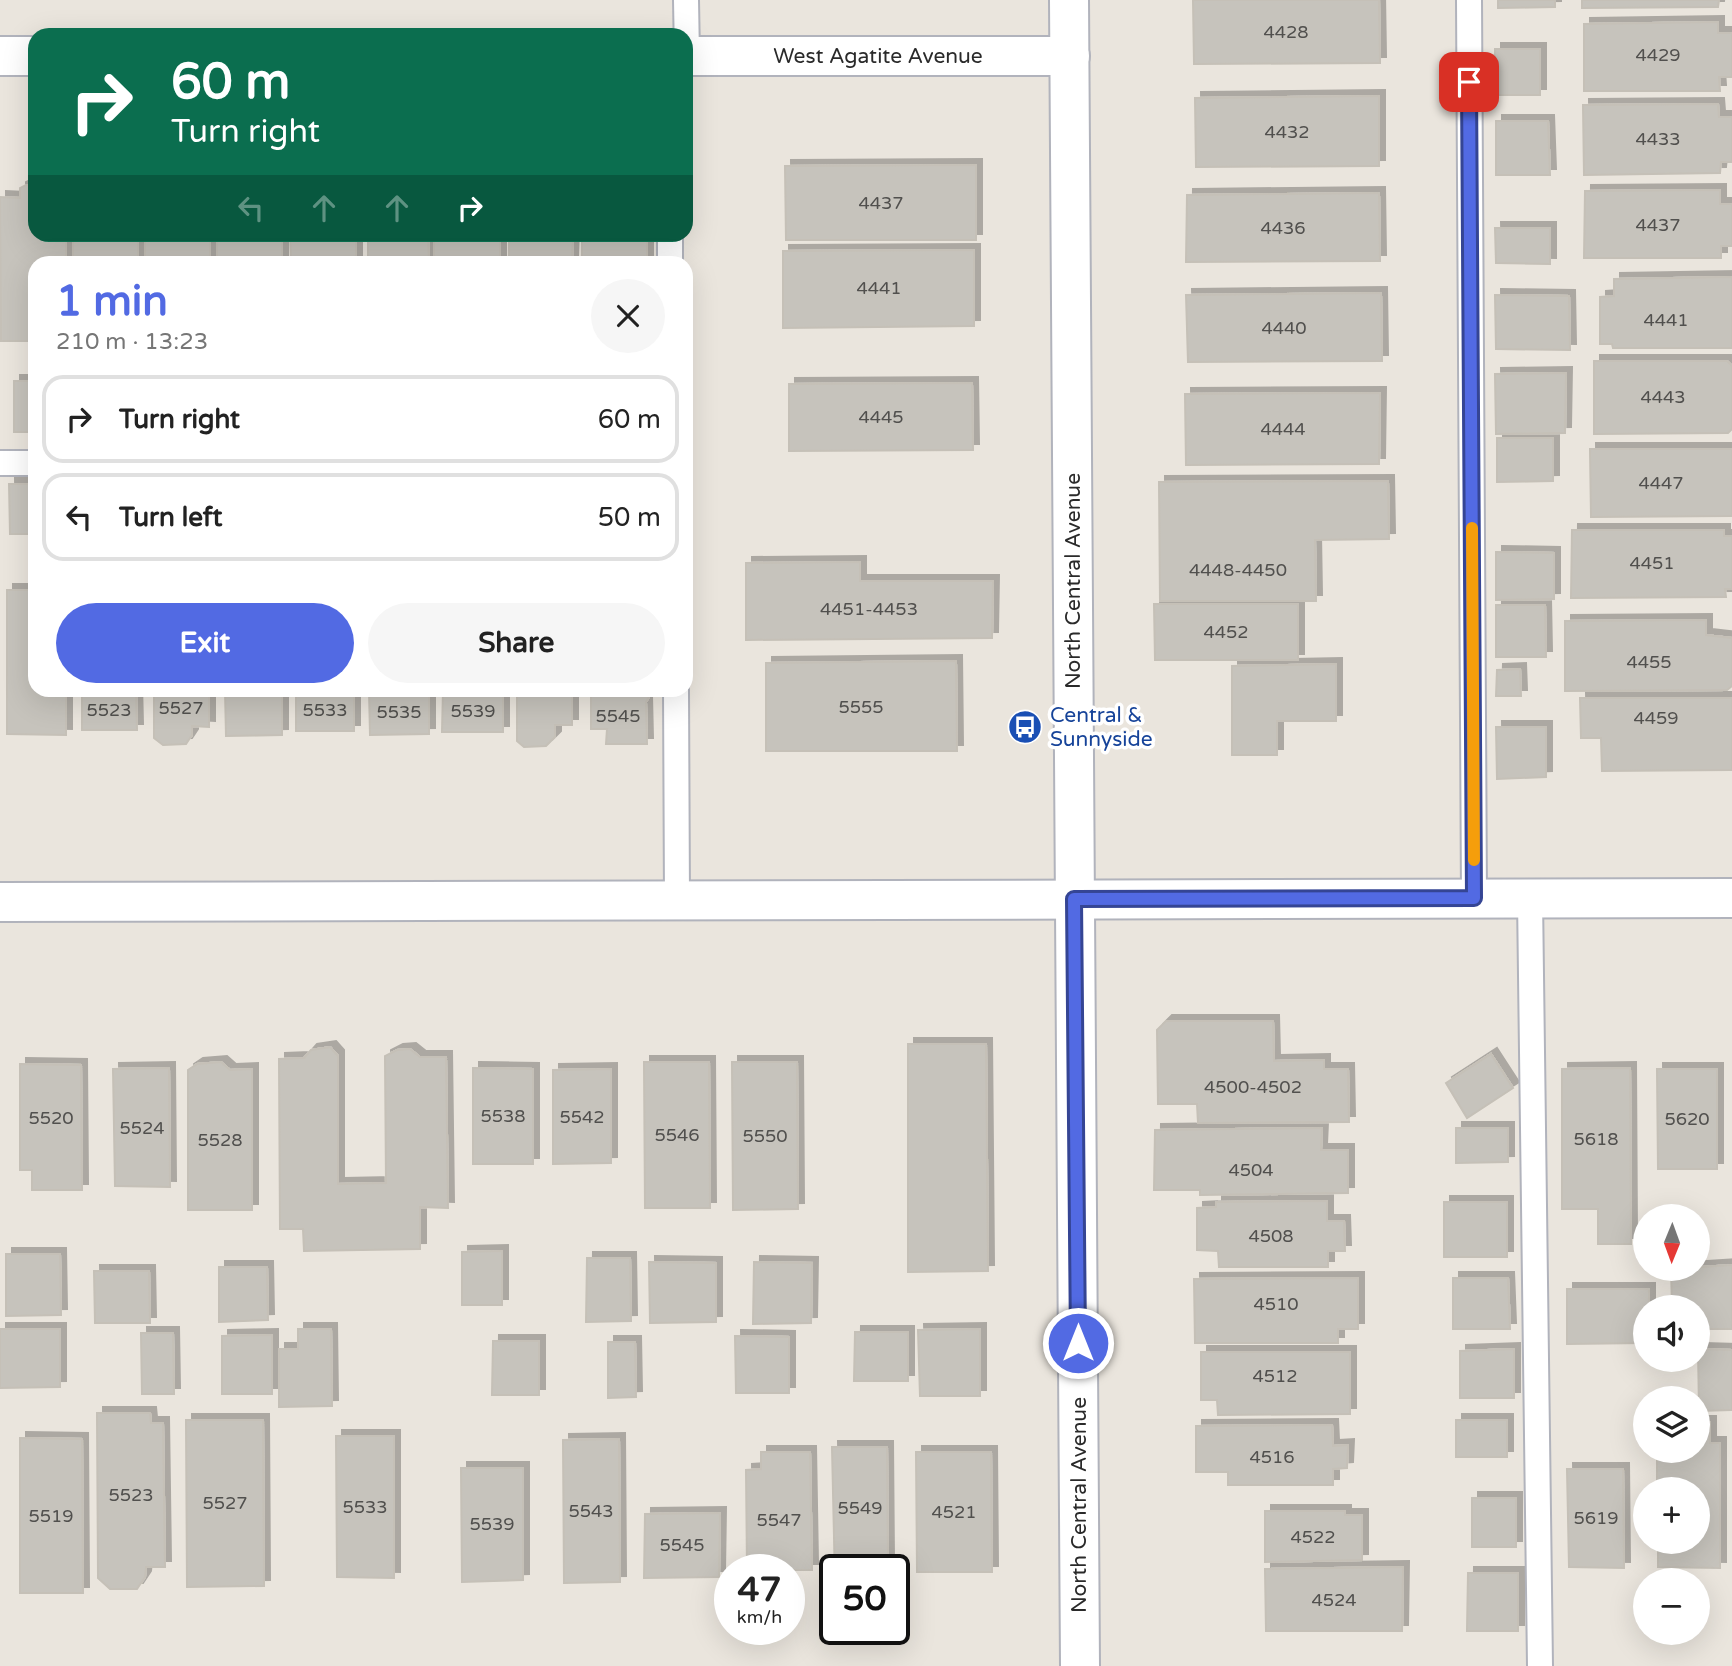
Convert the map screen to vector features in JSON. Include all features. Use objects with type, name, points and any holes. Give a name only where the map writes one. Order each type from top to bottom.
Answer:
[{"type":"street","name":"North Central Avenue","points":[[1069,0],[1080,1666]]},
{"type":"street","points":[[0,56],[28,56]]},
{"type":"street","name":"West Agatite Avenue","points":[[693,56],[1070,56]]},
{"type":"street","points":[[0,902],[1732,898]]},
{"type":"lane","points":[[686,0],[686,28]]},
{"type":"lane","points":[[1468,0],[1474,898]]},
{"type":"lane","points":[[0,463],[28,463]]},
{"type":"lane","points":[[676,697],[677,900]]},
{"type":"lane","points":[[1530,898],[1540,1666]]},
{"type":"building","points":[[1193,0],[1379,0],[1380,63],[1194,64]]},
{"type":"building","points":[[1498,0],[1555,0],[1555,7],[1498,8]]},
{"type":"building","points":[[1582,0],[1719,0],[1718,7],[1582,8]]},
{"type":"building","points":[[1718,22],[1718,33],[1732,33],[1732,77],[1719,77],[1720,91],[1584,91],[1584,24]]},
{"type":"building","points":[[1495,49],[1540,49],[1540,95],[1495,95]]},
{"type":"building","points":[[1379,96],[1379,166],[1196,167],[1195,98]]},
{"type":"building","points":[[1718,104],[1719,117],[1732,117],[1732,162],[1721,162],[1720,173],[1584,175],[1583,105]]},
{"type":"building","points":[[1496,121],[1548,121],[1550,175],[1496,175]]},
{"type":"building","points":[[976,165],[976,240],[786,240],[785,166]]},
{"type":"building","points":[[28,185],[28,242],[66,242],[66,256],[28,256],[28,341],[1,341],[0,197],[20,198],[20,188]]},
{"type":"building","points":[[1720,190],[1720,204],[1732,204],[1732,246],[1721,246],[1721,258],[1584,258],[1585,191]]},
{"type":"building","points":[[1379,193],[1380,261],[1186,262],[1187,195]]},
{"type":"building","points":[[1495,228],[1550,228],[1550,264],[1496,263]]},
{"type":"building","points":[[73,242],[138,242],[138,256],[73,256]]},
{"type":"building","points":[[145,242],[210,242],[210,256],[145,256]]},
{"type":"building","points":[[217,242],[282,242],[282,256],[217,256]]},
{"type":"building","points":[[290,242],[356,242],[356,256],[291,256]]},
{"type":"building","points":[[368,242],[428,242],[429,256],[368,256]]},
{"type":"building","points":[[434,242],[500,242],[500,256],[434,256]]},
{"type":"building","points":[[509,242],[573,242],[572,256],[509,256]]},
{"type":"building","points":[[582,242],[647,242],[647,256],[582,256]]},
{"type":"building","points":[[974,250],[974,326],[783,328],[783,251]]},
{"type":"building","points":[[1732,277],[1732,348],[1613,348],[1612,344],[1600,344],[1600,297],[1614,296],[1614,279]]},
{"type":"building","points":[[1381,293],[1382,361],[1188,362],[1186,295]]},
{"type":"building","points":[[1495,295],[1569,296],[1570,350],[1496,349]]},
{"type":"building","points":[[1594,361],[1727,361],[1732,366],[1732,429],[1728,433],[1594,434]]},
{"type":"building","points":[[1566,373],[1565,433],[1496,434],[1495,374]]},
{"type":"building","points":[[14,381],[28,381],[28,432],[14,432]]},
{"type":"building","points":[[972,383],[973,450],[789,451],[789,384]]},
{"type":"building","points":[[1380,393],[1379,464],[1186,465],[1185,394]]},
{"type":"building","points":[[1497,438],[1553,438],[1553,481],[1497,482]]},
{"type":"building","points":[[1590,449],[1732,449],[1732,516],[1591,517]]},
{"type":"building","points":[[1388,481],[1389,539],[1315,540],[1316,601],[1160,601],[1159,482]]},
{"type":"building","points":[[9,484],[28,484],[28,534],[10,534]]},
{"type":"building","points":[[1572,530],[1724,530],[1724,536],[1732,536],[1732,589],[1725,589],[1726,597],[1571,598]]},
{"type":"building","points":[[1496,552],[1554,553],[1554,599],[1496,600]]},
{"type":"building","points":[[860,562],[860,581],[993,581],[992,638],[746,640],[746,563]]},
{"type":"building","points":[[7,590],[28,590],[28,697],[66,697],[66,735],[7,734]]},
{"type":"building","points":[[1154,604],[1298,604],[1298,660],[1155,660]]},
{"type":"building","points":[[1496,605],[1545,605],[1546,657],[1496,657]]},
{"type":"building","points":[[1706,620],[1706,635],[1732,638],[1732,686],[1727,690],[1565,691],[1565,621]]},
{"type":"building","points":[[956,661],[957,751],[766,751],[766,663]]},
{"type":"building","points":[[1336,664],[1336,721],[1277,721],[1277,755],[1232,755],[1232,666]]},
{"type":"building","points":[[1520,669],[1521,696],[1496,696],[1497,670]]},
{"type":"building","points":[[82,697],[136,697],[137,730],[82,730]]},
{"type":"building","points":[[154,697],[209,697],[209,727],[192,726],[192,735],[186,744],[163,745],[154,738]]},
{"type":"building","points":[[225,697],[282,697],[282,735],[226,736]]},
{"type":"building","points":[[296,697],[354,697],[354,731],[296,731]]},
{"type":"building","points":[[369,697],[429,697],[429,734],[370,735]]},
{"type":"building","points":[[443,697],[503,697],[503,732],[442,732]]},
{"type":"building","points":[[517,697],[572,697],[572,725],[555,725],[555,737],[546,746],[524,747],[517,741]]},
{"type":"building","points":[[591,697],[649,697],[646,702],[647,744],[606,744],[607,729],[591,729]]},
{"type":"building","points":[[1580,698],[1732,698],[1732,770],[1602,771],[1601,738],[1581,738]]},
{"type":"building","points":[[1496,727],[1546,727],[1546,777],[1497,779]]},
{"type":"building","points":[[1166,1021],[1273,1021],[1274,1061],[1324,1060],[1324,1069],[1348,1069],[1349,1122],[1198,1123],[1197,1104],[1158,1104],[1157,1030]]},
{"type":"building","points":[[908,1044],[986,1044],[988,1271],[908,1272]]},
{"type":"building","points":[[330,1047],[338,1056],[338,1184],[386,1183],[385,1056],[397,1050],[410,1049],[420,1057],[446,1057],[448,1208],[420,1207],[420,1249],[304,1251],[303,1229],[280,1229],[279,1059],[304,1058],[311,1050]]},
{"type":"building","points":[[1491,1054],[1513,1088],[1467,1118],[1446,1083]]},
{"type":"building","points":[[221,1062],[230,1070],[252,1069],[252,1210],[188,1210],[188,1070],[197,1064]]},
{"type":"building","points":[[644,1062],[709,1062],[710,1208],[645,1208]]},
{"type":"building","points":[[732,1062],[797,1062],[798,1209],[733,1210]]},
{"type":"building","points":[[20,1064],[81,1065],[82,1190],[32,1190],[32,1170],[20,1170]]},
{"type":"building","points":[[169,1068],[170,1187],[115,1186],[113,1069]]},
{"type":"building","points":[[473,1068],[533,1069],[533,1164],[473,1164]]},
{"type":"building","points":[[1630,1068],[1631,1244],[1598,1244],[1598,1209],[1562,1209],[1562,1069]]},
{"type":"building","points":[[611,1069],[611,1163],[553,1164],[553,1070]]},
{"type":"building","points":[[1657,1069],[1717,1069],[1717,1169],[1658,1169]]},
{"type":"building","points":[[1322,1128],[1321,1150],[1348,1150],[1348,1193],[1200,1195],[1200,1190],[1154,1190],[1155,1130]]},
{"type":"building","points":[[1456,1128],[1508,1128],[1508,1162],[1456,1163]]},
{"type":"building","points":[[1327,1201],[1327,1221],[1344,1221],[1345,1251],[1328,1251],[1328,1267],[1219,1267],[1218,1251],[1197,1250],[1197,1208],[1216,1207],[1216,1202]]},
{"type":"building","points":[[1444,1202],[1507,1202],[1507,1257],[1444,1257]]},
{"type":"building","points":[[502,1251],[502,1305],[462,1305],[462,1252]]},
{"type":"building","points":[[6,1254],[60,1254],[61,1315],[6,1316]]},
{"type":"building","points":[[587,1258],[630,1258],[631,1321],[586,1322]]},
{"type":"building","points":[[649,1262],[716,1263],[716,1322],[650,1323]]},
{"type":"building","points":[[754,1262],[812,1263],[811,1323],[753,1324]]},
{"type":"building","points":[[1732,1265],[1732,1329],[1710,1329],[1710,1295],[1672,1295],[1671,1281],[1710,1281],[1710,1266]]},
{"type":"building","points":[[219,1267],[267,1267],[268,1320],[219,1322]]},
{"type":"building","points":[[94,1271],[149,1271],[150,1323],[95,1323]]},
{"type":"building","points":[[1358,1278],[1358,1329],[1338,1329],[1338,1343],[1195,1343],[1194,1279]]},
{"type":"building","points":[[1453,1278],[1508,1278],[1510,1329],[1453,1329]]},
{"type":"building","points":[[1567,1289],[1649,1289],[1649,1295],[1633,1295],[1633,1343],[1567,1344]]},
{"type":"building","points":[[0,1329],[60,1329],[60,1387],[0,1388]]},
{"type":"building","points":[[298,1329],[331,1329],[332,1406],[279,1407],[279,1349],[298,1349]]},
{"type":"building","points":[[980,1329],[980,1396],[920,1396],[918,1330]]},
{"type":"building","points":[[855,1332],[908,1332],[908,1381],[854,1381]]},
{"type":"building","points":[[141,1333],[173,1333],[174,1394],[142,1394]]},
{"type":"building","points":[[272,1335],[272,1394],[222,1394],[222,1336]]},
{"type":"building","points":[[735,1336],[789,1337],[789,1393],[736,1393]]},
{"type":"building","points":[[493,1341],[539,1341],[539,1395],[492,1395]]},
{"type":"building","points":[[608,1342],[635,1342],[636,1397],[608,1398]]},
{"type":"building","points":[[1514,1349],[1514,1398],[1460,1398],[1460,1351]]},
{"type":"building","points":[[1710,1349],[1732,1350],[1732,1410],[1710,1411],[1710,1386],[1699,1386],[1698,1372],[1710,1372]]},
{"type":"building","points":[[1201,1352],[1350,1352],[1350,1414],[1218,1415],[1217,1400],[1201,1400]]},
{"type":"building","points":[[97,1413],[150,1413],[151,1423],[163,1423],[165,1567],[146,1567],[145,1577],[137,1589],[110,1589],[98,1578]]},
{"type":"building","points":[[186,1420],[263,1420],[264,1586],[187,1587]]},
{"type":"building","points":[[1456,1420],[1507,1420],[1507,1457],[1456,1457]]},
{"type":"building","points":[[1332,1425],[1333,1446],[1348,1445],[1347,1468],[1333,1469],[1333,1485],[1228,1485],[1228,1472],[1196,1472],[1196,1426]]},
{"type":"building","points":[[336,1436],[394,1436],[394,1578],[337,1577]]},
{"type":"building","points":[[20,1438],[82,1439],[83,1593],[20,1593]]},
{"type":"building","points":[[619,1439],[620,1582],[564,1583],[563,1440]]},
{"type":"building","points":[[1710,1443],[1720,1443],[1720,1568],[1658,1567],[1658,1554],[1710,1554],[1710,1477],[1657,1477],[1657,1463],[1710,1463]]},
{"type":"building","points":[[832,1447],[887,1447],[888,1554],[834,1554]]},
{"type":"building","points":[[761,1452],[810,1452],[812,1570],[805,1570],[805,1554],[747,1554],[746,1470],[761,1469]]},
{"type":"building","points":[[916,1452],[991,1452],[992,1572],[917,1572]]},
{"type":"building","points":[[461,1468],[523,1468],[523,1580],[462,1582]]},
{"type":"building","points":[[1567,1469],[1623,1469],[1624,1568],[1569,1567]]},
{"type":"building","points":[[1472,1498],[1516,1498],[1516,1547],[1472,1547]]},
{"type":"building","points":[[1265,1511],[1345,1511],[1345,1515],[1362,1515],[1362,1560],[1265,1562]]},
{"type":"building","points":[[720,1513],[719,1554],[714,1554],[714,1577],[644,1578],[645,1514]]},
{"type":"building","points":[[1403,1567],[1402,1631],[1266,1631],[1265,1569]]},
{"type":"building","points":[[1468,1573],[1518,1573],[1518,1631],[1467,1631]]},
{"type":"slow traffic","points":[[1472,528],[1474,860]]},
{"type":"place","name":"Central & Sunnyside","points":[[1025,727]]},
{"type":"route","points":[[1078,1343],[1074,899],[1474,898],[1469,82]]}]
